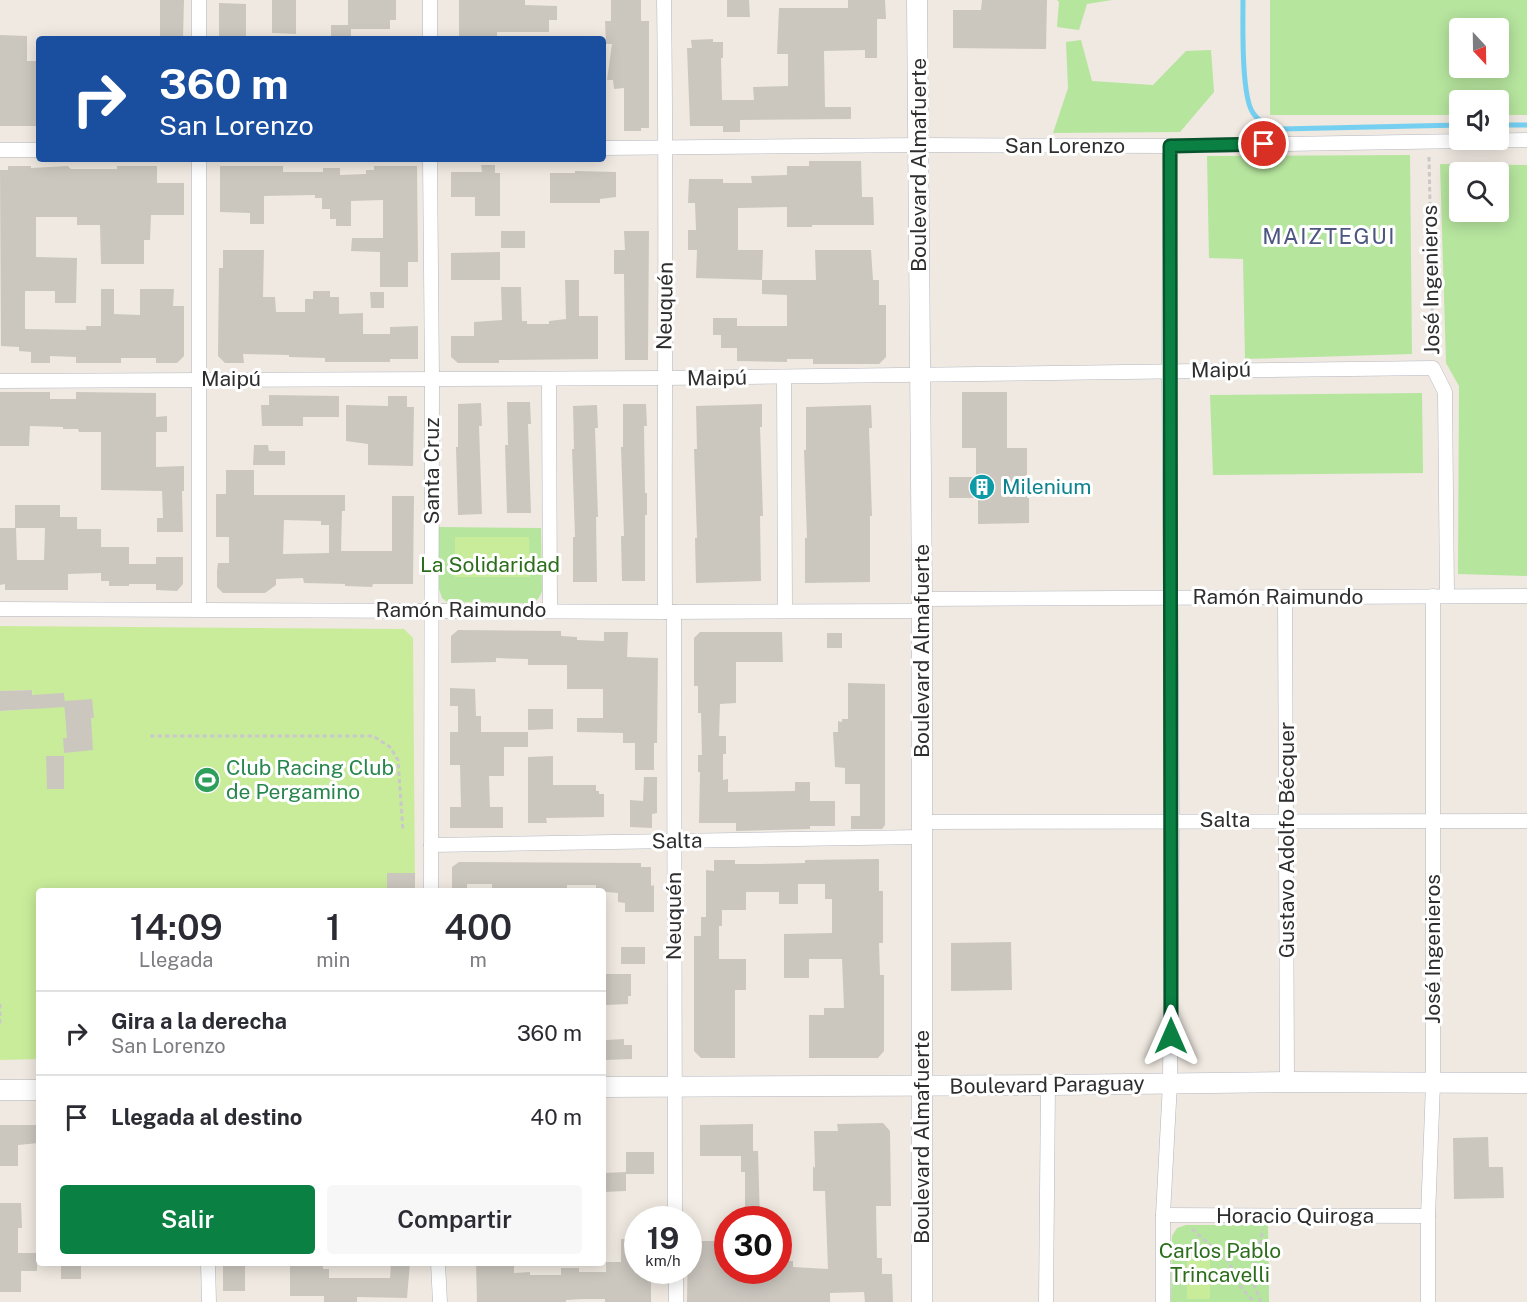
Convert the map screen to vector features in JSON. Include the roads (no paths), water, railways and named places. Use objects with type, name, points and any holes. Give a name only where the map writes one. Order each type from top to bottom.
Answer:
[{"type":"main road","name":"Boulevard Almafuerte","points":[[917,0],[922,605],[922,1302]]},
{"type":"main road","name":"Boulevard Paraguay","points":[[606,1087],[1287,1082],[1527,1083]]},
{"type":"main road","points":[[0,1090],[36,1090]]},
{"type":"street","points":[[199,0],[199,36]]},
{"type":"street","points":[[430,0],[430,36]]},
{"type":"street","name":"Neuquén","points":[[664,0],[666,148],[664,378],[674,841],[675,1206]]},
{"type":"street","name":"San Lorenzo","points":[[606,148],[919,145],[1170,146],[1527,140]]},
{"type":"street","points":[[1163,1302],[1163,1215],[1170,1083],[1172,820],[1170,146]]},
{"type":"street","points":[[0,150],[36,150]]},
{"type":"street","points":[[198,608],[199,162]]},
{"type":"street","name":"Santa Cruz","points":[[430,162],[431,888]]},
{"type":"street","name":"Maipú","points":[[0,381],[784,377],[1433,368]]},
{"type":"street","name":"José Ingenieros","points":[[1428,1302],[1428,1216],[1434,1084],[1433,821],[1445,392],[1433,368]]},
{"type":"street","points":[[784,377],[785,611]]},
{"type":"street","points":[[549,379],[550,610]]},
{"type":"street","name":"Ramón Raimundo","points":[[0,609],[198,608],[670,612],[785,611],[1171,598],[1527,596]]},
{"type":"street","name":"Gustavo Adolfo Bécquer","points":[[1285,597],[1288,820],[1287,1082]]},
{"type":"street","name":"Salta","points":[[431,845],[674,841],[1172,820],[1527,820]]},
{"type":"street","points":[[1046,1302],[1048,1085]]},
{"type":"street","name":"Horacio Quiroga","points":[[1163,1215],[1428,1216]]},
{"type":"street","points":[[208,1266],[209,1302]]},
{"type":"street","points":[[438,1266],[440,1302]]},
{"type":"street","points":[[676,1284],[676,1302]]},
{"type":"waterway","points":[[1243,0],[1243,59],[1246,91],[1253,113],[1265,124],[1281,129],[1449,125]]},
{"type":"waterway","points":[[1509,125],[1527,125]]},
{"type":"place","name":"Milenium","points":[[982,487]]},
{"type":"place","name":"Club Racing Club de Pergamino","points":[[207,780]]},
{"type":"district","name":"MAIZTEGUI","points":[[1329,236]]},
{"type":"park label","name":"La Solidaridad","points":[[490,565]]},
{"type":"park label","name":"Carlos Pablo Trincavelli","points":[[1220,1263]]}]
